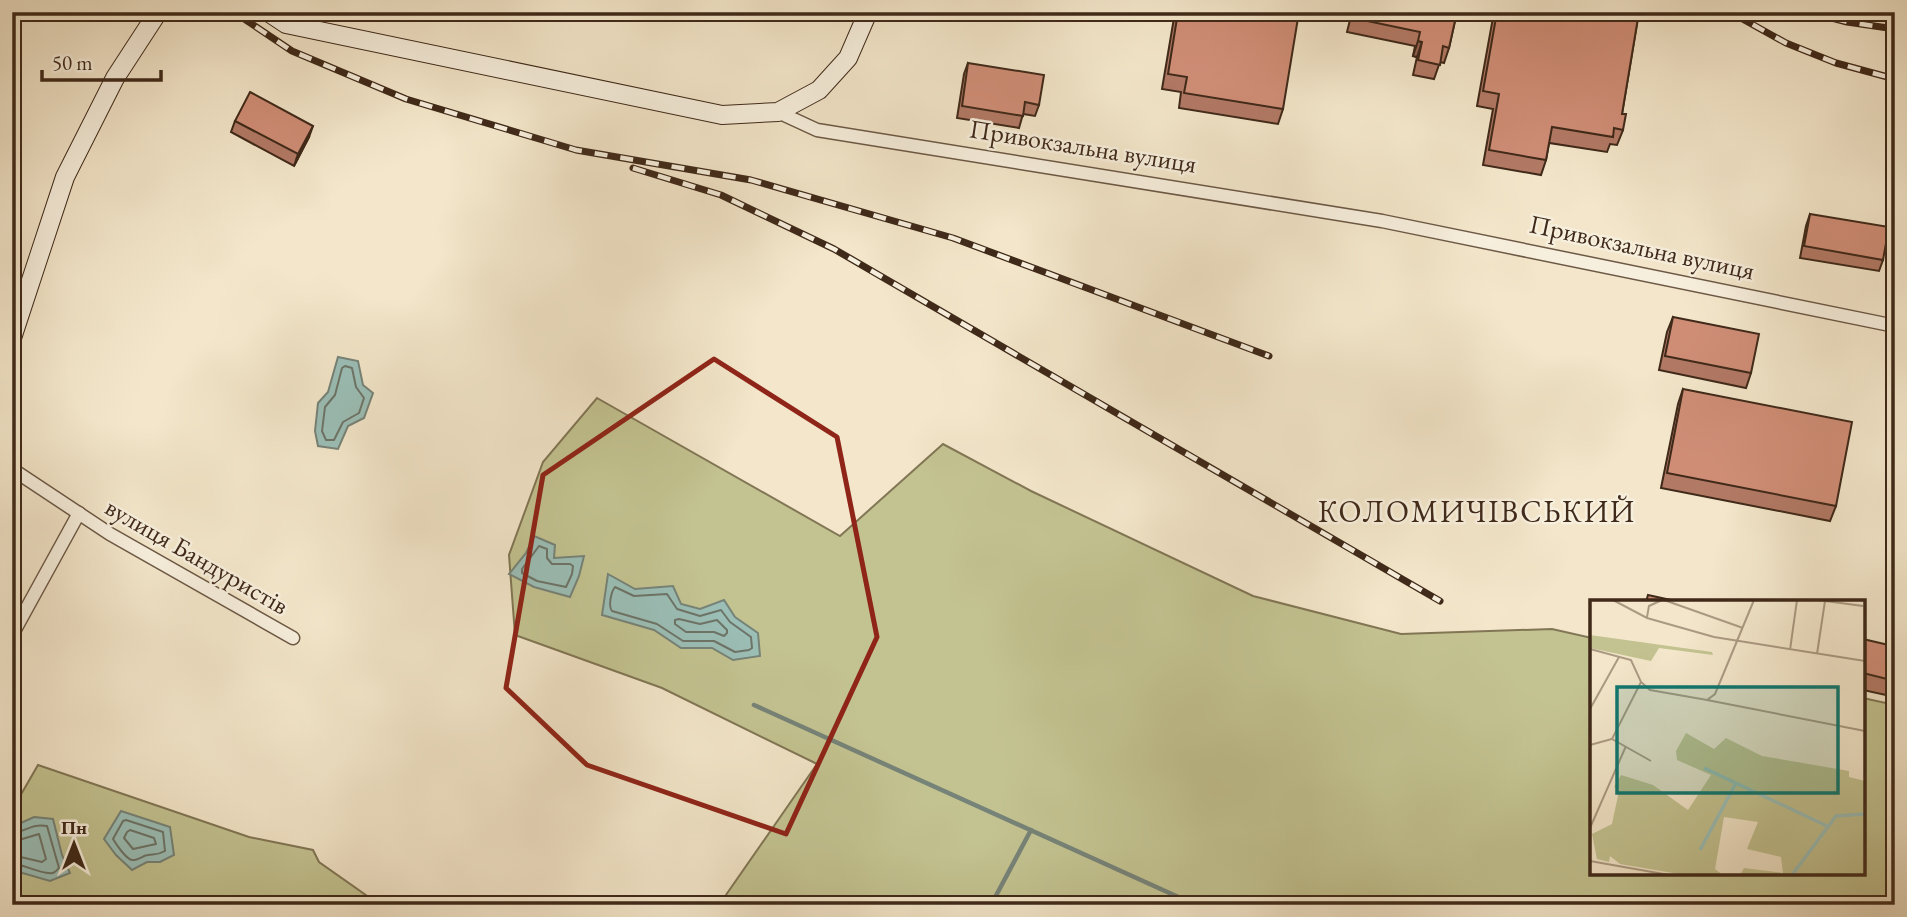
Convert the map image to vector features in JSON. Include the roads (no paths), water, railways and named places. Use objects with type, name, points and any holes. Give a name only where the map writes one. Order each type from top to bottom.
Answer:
[{"type":"main road","points":[[12,338],[65,177],[115,78],[158,12]]},
{"type":"main road","name":"Привокзальна вулиця","points":[[268,12],[286,24],[722,115],[778,112]]},
{"type":"main road","points":[[778,112],[819,90],[848,58],[868,12]]},
{"type":"street","name":"Привокзальна вулиця","points":[[778,112],[817,130],[1382,221],[1895,326]]},
{"type":"street","name":"вулиця Бандуристів","points":[[12,469],[110,534],[293,638]]},
{"type":"street","name":"вулиця Бандуристів","points":[[12,635],[79,513]]},
{"type":"water","points":[[338,357],[358,361],[363,385],[373,393],[364,418],[348,426],[338,449],[318,446],[315,431],[318,403],[328,392]]},
{"type":"water","points":[[534,536],[555,545],[554,558],[584,556],[570,597],[534,587],[509,574],[526,553]]},
{"type":"water","points":[[608,574],[635,589],[673,586],[681,604],[700,609],[724,600],[735,617],[758,633],[760,656],[733,660],[712,648],[681,648],[654,630],[602,615]]},
{"type":"water","points":[[121,811],[170,827],[174,855],[160,862],[147,862],[132,870],[104,839]]},
{"type":"water","points":[[34,817],[53,819],[62,855],[70,873],[50,881],[12,870],[12,827]]},
{"type":"waterway","points":[[754,705],[1196,905]]},
{"type":"waterway","points":[[991,905],[1031,830]]},
{"type":"railway","points":[[234,12],[292,51],[406,99],[576,150],[751,180],[953,238],[1269,356]]},
{"type":"railway","points":[[1730,12],[1786,43],[1836,63],[1895,79]]},
{"type":"railway","points":[[1809,12],[1847,22],[1895,29]]},
{"type":"railway","points":[[633,168],[721,195],[834,249],[1440,601]]},
{"type":"district","name":"КОЛОМИЧІВСЬКИЙ","points":[[1477,512]]}]
